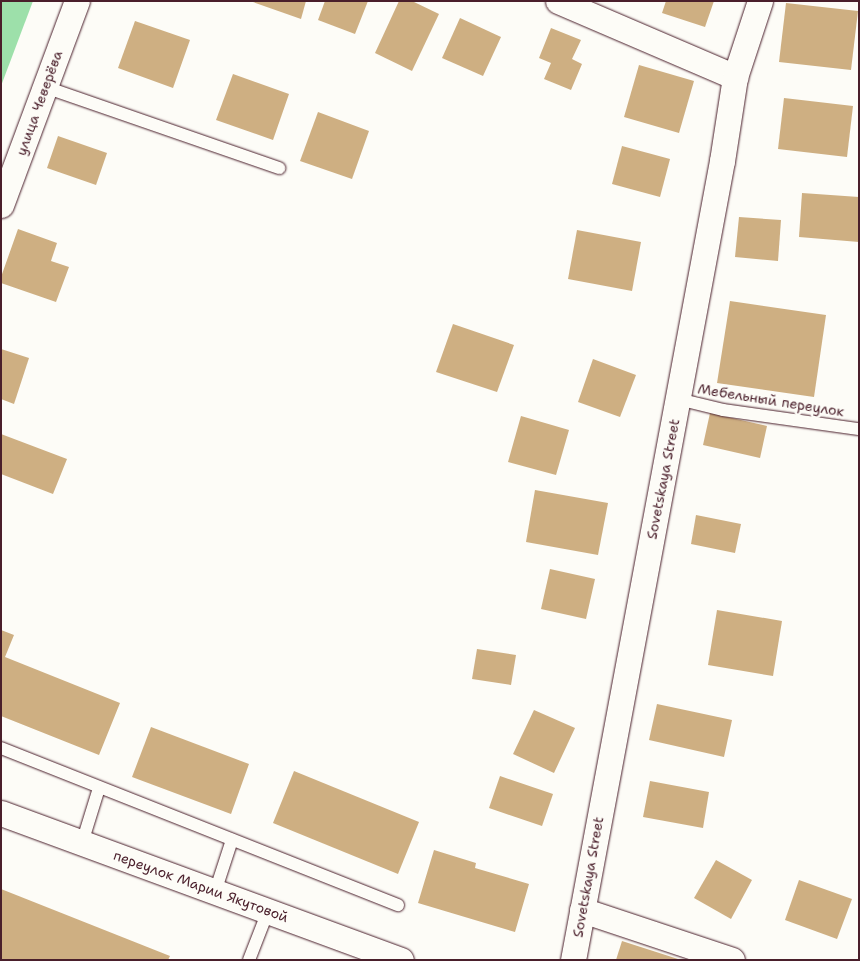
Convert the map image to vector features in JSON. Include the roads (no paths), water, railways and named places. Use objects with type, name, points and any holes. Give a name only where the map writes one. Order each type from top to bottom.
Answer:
[{"type":"street","name":"улица Чеверёва","points":[[1,205],[76,1]]},
{"type":"street","points":[[558,1],[735,77]]},
{"type":"street","name":"Sovetskaya Street","points":[[573,960],[722,161],[735,77],[760,1]]},
{"type":"street","name":"переулок Марии Якутовой","points":[[1,813],[401,960]]},
{"type":"street","points":[[582,910],[732,960]]},
{"type":"lane","points":[[45,87],[279,168]]},
{"type":"lane","name":"Мебельный переулок","points":[[678,398],[723,410],[859,429]]},
{"type":"lane","points":[[1,748],[398,905]]},
{"type":"lane","points":[[82,843],[99,788]]},
{"type":"lane","points":[[214,892],[232,840]]},
{"type":"lane","points":[[248,960],[268,911]]}]
